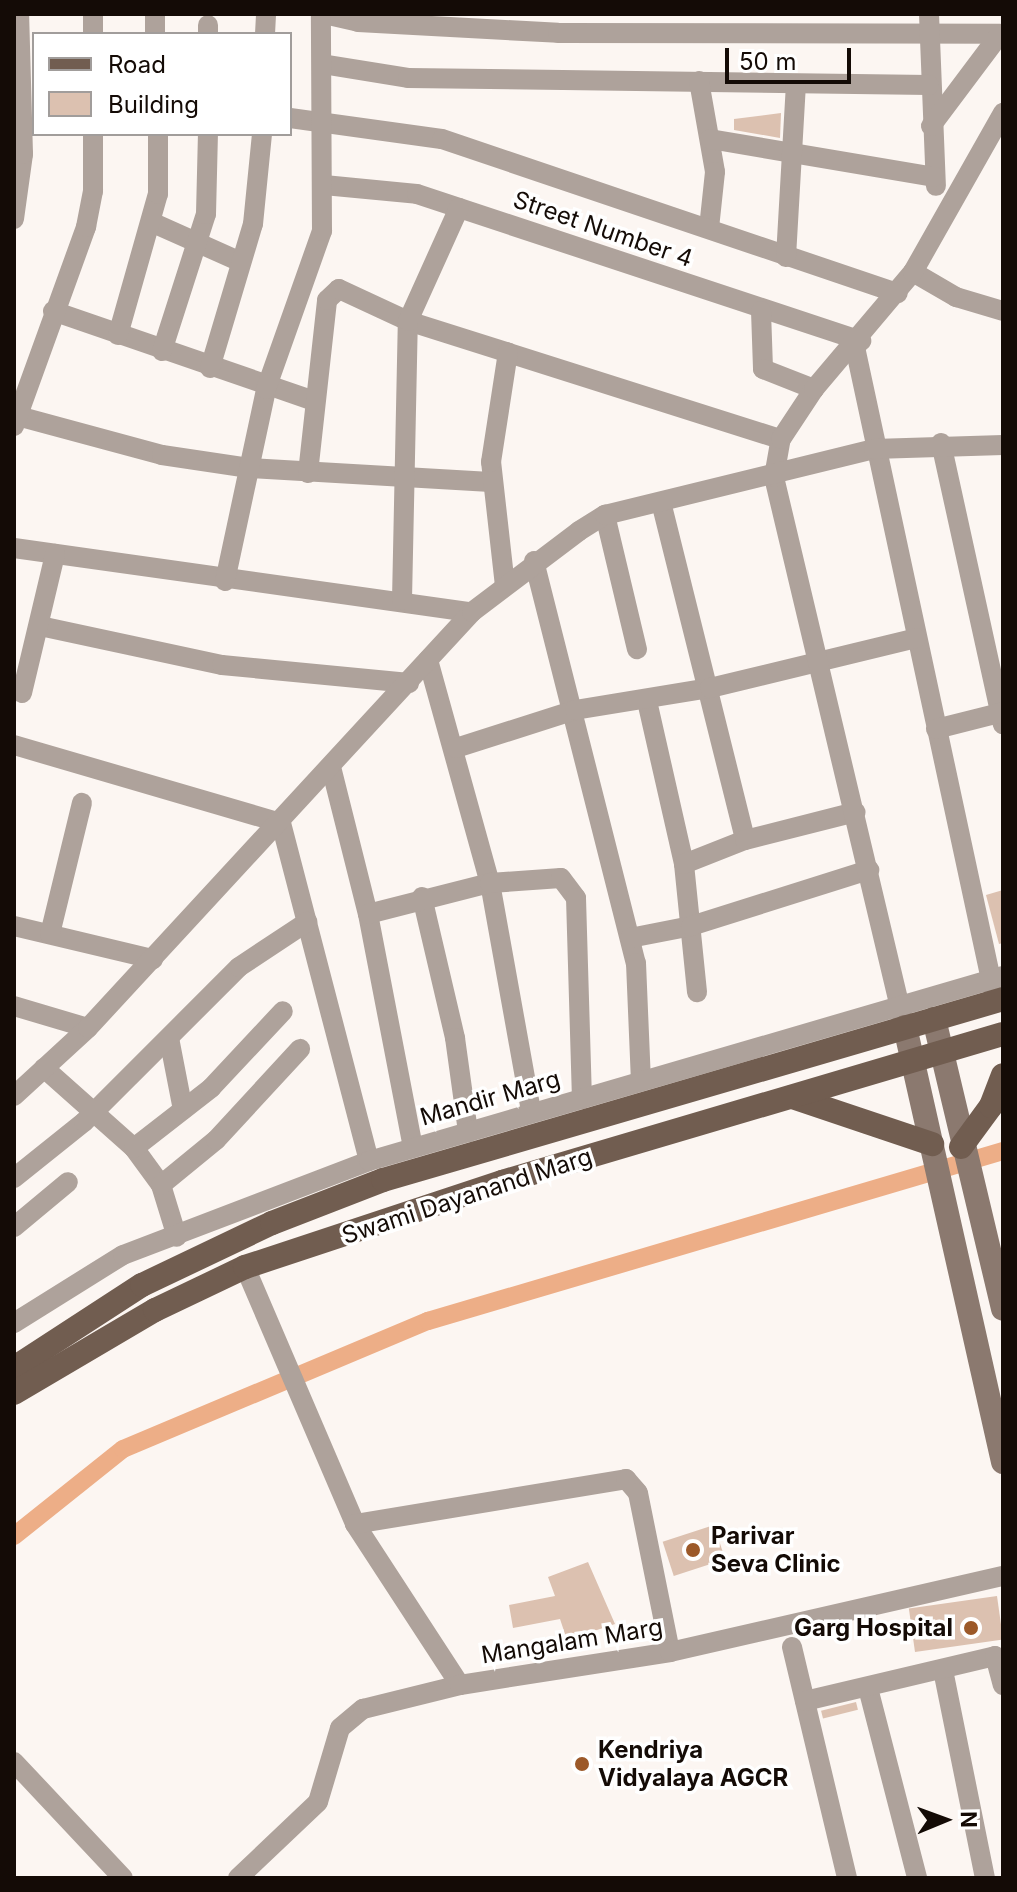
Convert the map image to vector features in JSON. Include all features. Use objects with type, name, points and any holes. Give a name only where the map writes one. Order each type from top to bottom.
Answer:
[{"type":"main road","name":"Swami Dayanand Marg","points":[[14,1368],[142,1285],[355,1190],[902,1016],[934,1019],[998,989]]},
{"type":"main road","points":[[902,1016],[1003,1462]]},
{"type":"main road","points":[[934,1019],[961,1150],[1003,1309]]},
{"type":"main road","name":"Swami Dayanand Marg","points":[[14,1393],[155,1310],[245,1267],[1003,1034]]},
{"type":"main road","points":[[961,1150],[991,1106],[1003,1075]]},
{"type":"main road","points":[[792,1097],[932,1144]]},
{"type":"street","points":[[14,219],[23,154],[19,14]]},
{"type":"street","points":[[225,581],[266,389],[322,231],[323,14],[382,24],[558,33],[930,23],[1002,27]]},
{"type":"street","points":[[930,23],[929,85],[934,177],[942,214]]},
{"type":"street","points":[[931,126],[1002,27]]},
{"type":"street","points":[[322,64],[408,78],[929,85]]},
{"type":"street","points":[[699,81],[715,172],[709,228]]},
{"type":"street","points":[[786,257],[796,84]]},
{"type":"street","points":[[902,1016],[774,477],[781,439],[814,389],[858,344],[913,272],[942,214],[1002,116]]},
{"type":"street","points":[[292,118],[414,131],[898,293]]},
{"type":"street","points":[[93,136],[93,191],[86,227],[15,419],[162,455],[249,468],[402,482],[491,482]]},
{"type":"street","points":[[118,335],[161,176],[158,136]]},
{"type":"street","points":[[162,351],[197,242],[208,195],[208,136]]},
{"type":"street","points":[[210,368],[255,209],[262,136]]},
{"type":"street","points":[[710,139],[934,177]]},
{"type":"street","name":"Street Number 4","points":[[324,185],[390,188],[459,208],[858,344]]},
{"type":"street","points":[[402,600],[402,482],[408,321],[459,208]]},
{"type":"street","points":[[151,222],[241,262]]},
{"type":"street","points":[[913,272],[956,297],[1003,311]]},
{"type":"street","points":[[308,473],[315,401],[332,292],[343,290],[408,321],[781,439]]},
{"type":"street","points":[[53,311],[266,389],[315,401]]},
{"type":"street","points":[[761,311],[763,369],[814,389]]},
{"type":"street","points":[[858,344],[874,449],[998,989]]},
{"type":"street","points":[[505,586],[491,482],[508,352]]},
{"type":"street","points":[[936,729],[1002,716],[941,443]]},
{"type":"street","points":[[14,1096],[88,1028],[332,771],[472,612],[534,561],[605,515],[774,477],[874,449],[941,443],[1002,451]]},
{"type":"street","points":[[661,502],[710,688],[745,840]]},
{"type":"street","points":[[605,515],[637,649]]},
{"type":"street","points":[[14,548],[225,581],[402,600],[472,612]]},
{"type":"street","points":[[22,693],[55,554]]},
{"type":"street","points":[[534,561],[575,710],[630,938],[641,1081]]},
{"type":"street","points":[[40,626],[222,665],[409,683]]},
{"type":"street","points":[[456,748],[575,710],[647,701],[710,688],[916,638]]},
{"type":"street","points":[[428,660],[456,748],[490,883],[531,1112]]},
{"type":"street","points":[[647,701],[684,864],[697,992]]},
{"type":"street","points":[[14,745],[281,823]]},
{"type":"street","points":[[332,771],[368,914],[413,1148]]},
{"type":"street","points":[[50,934],[82,803]]},
{"type":"street","points":[[684,864],[745,840],[856,812]]},
{"type":"street","points":[[281,823],[369,1161]]},
{"type":"street","points":[[630,938],[691,926],[869,870]]},
{"type":"street","points":[[368,914],[422,897],[490,883],[561,878],[576,898],[582,1099]]},
{"type":"street","points":[[422,897],[455,1038],[468,1132]]},
{"type":"street","points":[[14,1178],[91,1115],[239,967],[307,922]]},
{"type":"street","points":[[14,926],[153,959]]},
{"type":"street","name":"Mandir Marg","points":[[14,1323],[91,1271],[369,1161],[641,1081],[998,989]]},
{"type":"street","points":[[14,1006],[88,1028]]},
{"type":"street","points":[[134,1148],[183,1110],[283,1011]]},
{"type":"street","points":[[169,1038],[183,1110]]},
{"type":"street","points":[[161,1185],[216,1140],[300,1049]]},
{"type":"street","points":[[44,1068],[91,1115],[134,1148],[161,1185],[177,1237]]},
{"type":"street","points":[[14,1227],[68,1182]]},
{"type":"street","points":[[245,1267],[315,1438],[355,1524],[460,1685]]},
{"type":"street","points":[[355,1524],[626,1479],[638,1493],[670,1652]]},
{"type":"street","name":"Mangalam Marg","points":[[238,1878],[318,1802],[334,1741],[350,1716],[387,1700],[460,1685],[670,1652],[1003,1576]]},
{"type":"street","points":[[792,1647],[847,1878]]},
{"type":"street","points":[[805,1701],[995,1656],[1003,1685]]},
{"type":"street","points":[[943,1670],[985,1878]]},
{"type":"street","points":[[868,1688],[917,1878]]},
{"type":"street","points":[[14,1762],[123,1878]]},
{"type":"building","points":[[781,113],[780,138],[734,130],[734,119]]},
{"type":"building","points":[[1003,890],[1003,943],[999,944],[986,895]]},
{"type":"building","name":"Parivar Seva Clinic","points":[[714,1525],[725,1559],[674,1576],[663,1542]]},
{"type":"building","points":[[588,1562],[615,1624],[567,1640],[560,1619],[513,1628],[509,1605],[555,1596],[548,1577]]},
{"type":"building","name":"Garg Hospital","points":[[997,1596],[1003,1640],[915,1652],[909,1608]]},
{"type":"building","points":[[856,1702],[858,1710],[823,1718],[821,1711]]},
{"type":"waterway","points":[[14,1536],[123,1449],[428,1321],[1003,1151]]},
{"type":"place","name":"Parivar Seva Clinic","points":[[693,1550]]},
{"type":"place","name":"Garg Hospital","points":[[971,1628]]},
{"type":"place","name":"Kendriya Vidyalaya AGCR","points":[[582,1764]]}]
